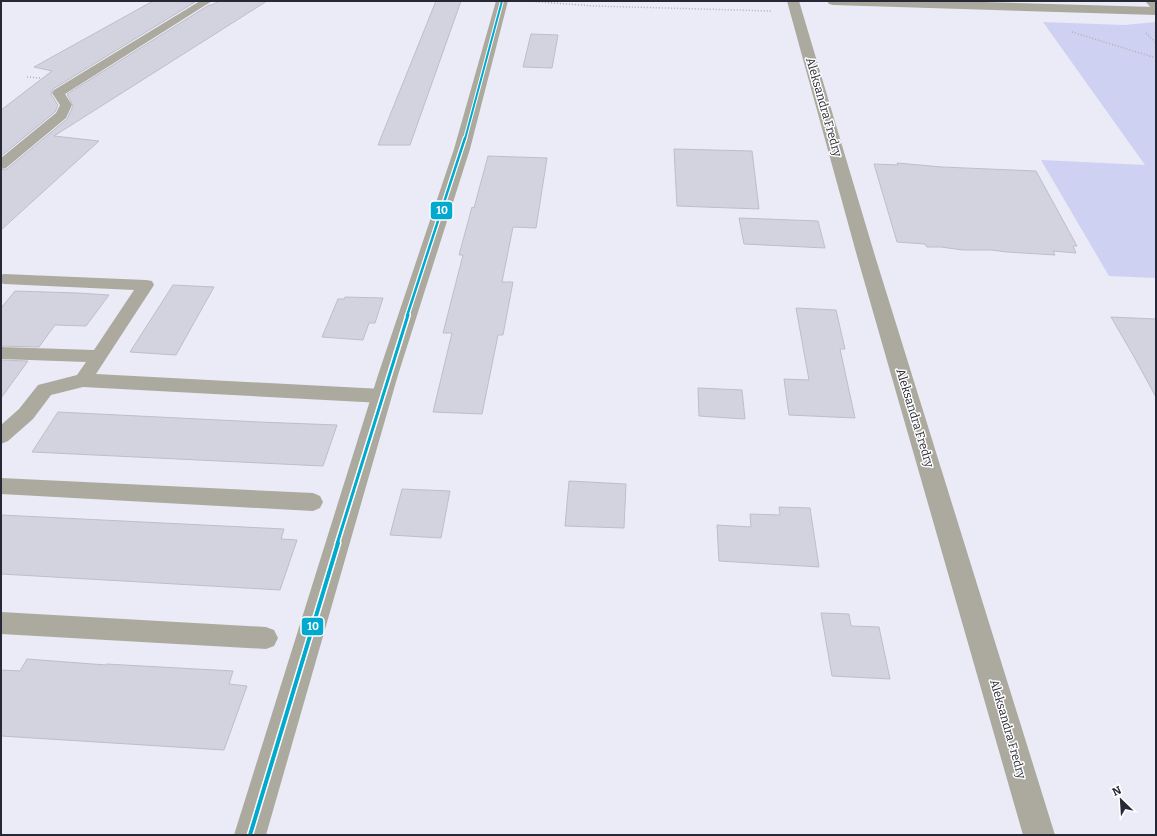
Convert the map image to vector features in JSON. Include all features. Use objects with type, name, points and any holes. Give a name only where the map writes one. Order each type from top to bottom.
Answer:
[{"type":"main road","points":[[833,1],[1156,11]]},
{"type":"street","points":[[250,835],[382,396],[462,149],[502,1]]},
{"type":"street","name":"Aleksandra Fredry","points":[[792,1],[1039,835]]},
{"type":"street","points":[[1152,1],[1156,6]]},
{"type":"lane","points":[[1,165],[62,115],[66,105],[58,93],[207,1]]},
{"type":"lane","points":[[4,279],[146,285],[83,380]]},
{"type":"lane","points":[[1,353],[99,356]]},
{"type":"lane","points":[[1,436],[26,414],[45,390],[83,380],[382,396]]},
{"type":"lane","points":[[1,486],[312,502]]},
{"type":"lane","points":[[1,624],[266,638]]},
{"type":"path","points":[[1070,31],[1156,58]]},
{"type":"shaded area","points":[[1043,22],[1124,25],[1156,22],[1156,278],[1109,276],[1041,160],[1145,165]]},
{"type":"building","points":[[153,1],[195,2],[53,89],[51,94],[58,105],[55,112],[1,156],[1,110],[52,71],[34,67]]},
{"type":"building","points":[[219,1],[267,1],[54,136],[99,141],[1,230],[1,170],[7,169],[67,119],[73,106],[67,94],[209,5]]},
{"type":"building","points":[[436,1],[461,1],[410,145],[378,145]]},
{"type":"building","points":[[531,34],[558,35],[552,68],[523,67]]},
{"type":"building","points":[[674,149],[752,151],[759,209],[677,206]]},
{"type":"building","points":[[488,156],[547,158],[536,228],[513,227],[502,282],[513,282],[503,335],[498,335],[482,414],[433,412],[452,333],[443,333],[463,255],[459,255]]},
{"type":"building","points":[[897,163],[942,167],[1036,171],[1077,246],[1073,246],[1076,253],[1053,251],[1055,255],[991,250],[963,250],[927,247],[925,244],[897,242],[874,164],[898,165]]},
{"type":"building","points":[[739,218],[818,221],[825,248],[744,244]]},
{"type":"building","points":[[173,285],[214,287],[176,355],[130,352]]},
{"type":"building","points":[[15,291],[109,295],[86,326],[55,325],[39,347],[1,346],[1,308]]},
{"type":"building","points":[[345,297],[383,298],[375,323],[369,323],[363,340],[322,337],[338,299],[344,299]]},
{"type":"building","points":[[796,308],[836,310],[845,349],[840,349],[855,418],[789,415],[784,379],[809,380]]},
{"type":"building","points":[[1111,317],[1156,319],[1156,397],[1133,355]]},
{"type":"building","points":[[1,360],[28,361],[1,398]]},
{"type":"building","points":[[698,388],[742,390],[745,419],[699,416]]},
{"type":"building","points":[[58,412],[337,425],[323,466],[32,452]]},
{"type":"building","points":[[569,481],[626,484],[624,528],[565,526]]},
{"type":"building","points":[[402,489],[450,491],[441,538],[390,535]]},
{"type":"building","points":[[779,507],[810,508],[819,567],[719,561],[717,525],[751,527],[750,514],[780,515]]},
{"type":"building","points":[[1,515],[284,529],[281,539],[297,540],[280,590],[1,574]]},
{"type":"building","points":[[821,613],[849,614],[851,626],[879,627],[890,679],[832,676]]},
{"type":"building","points":[[27,659],[106,665],[233,671],[229,684],[247,686],[224,750],[1,736],[1,670],[20,671]]},
{"type":"transit line","name":"10","points":[[250,835],[388,375],[462,149],[502,1]]}]
